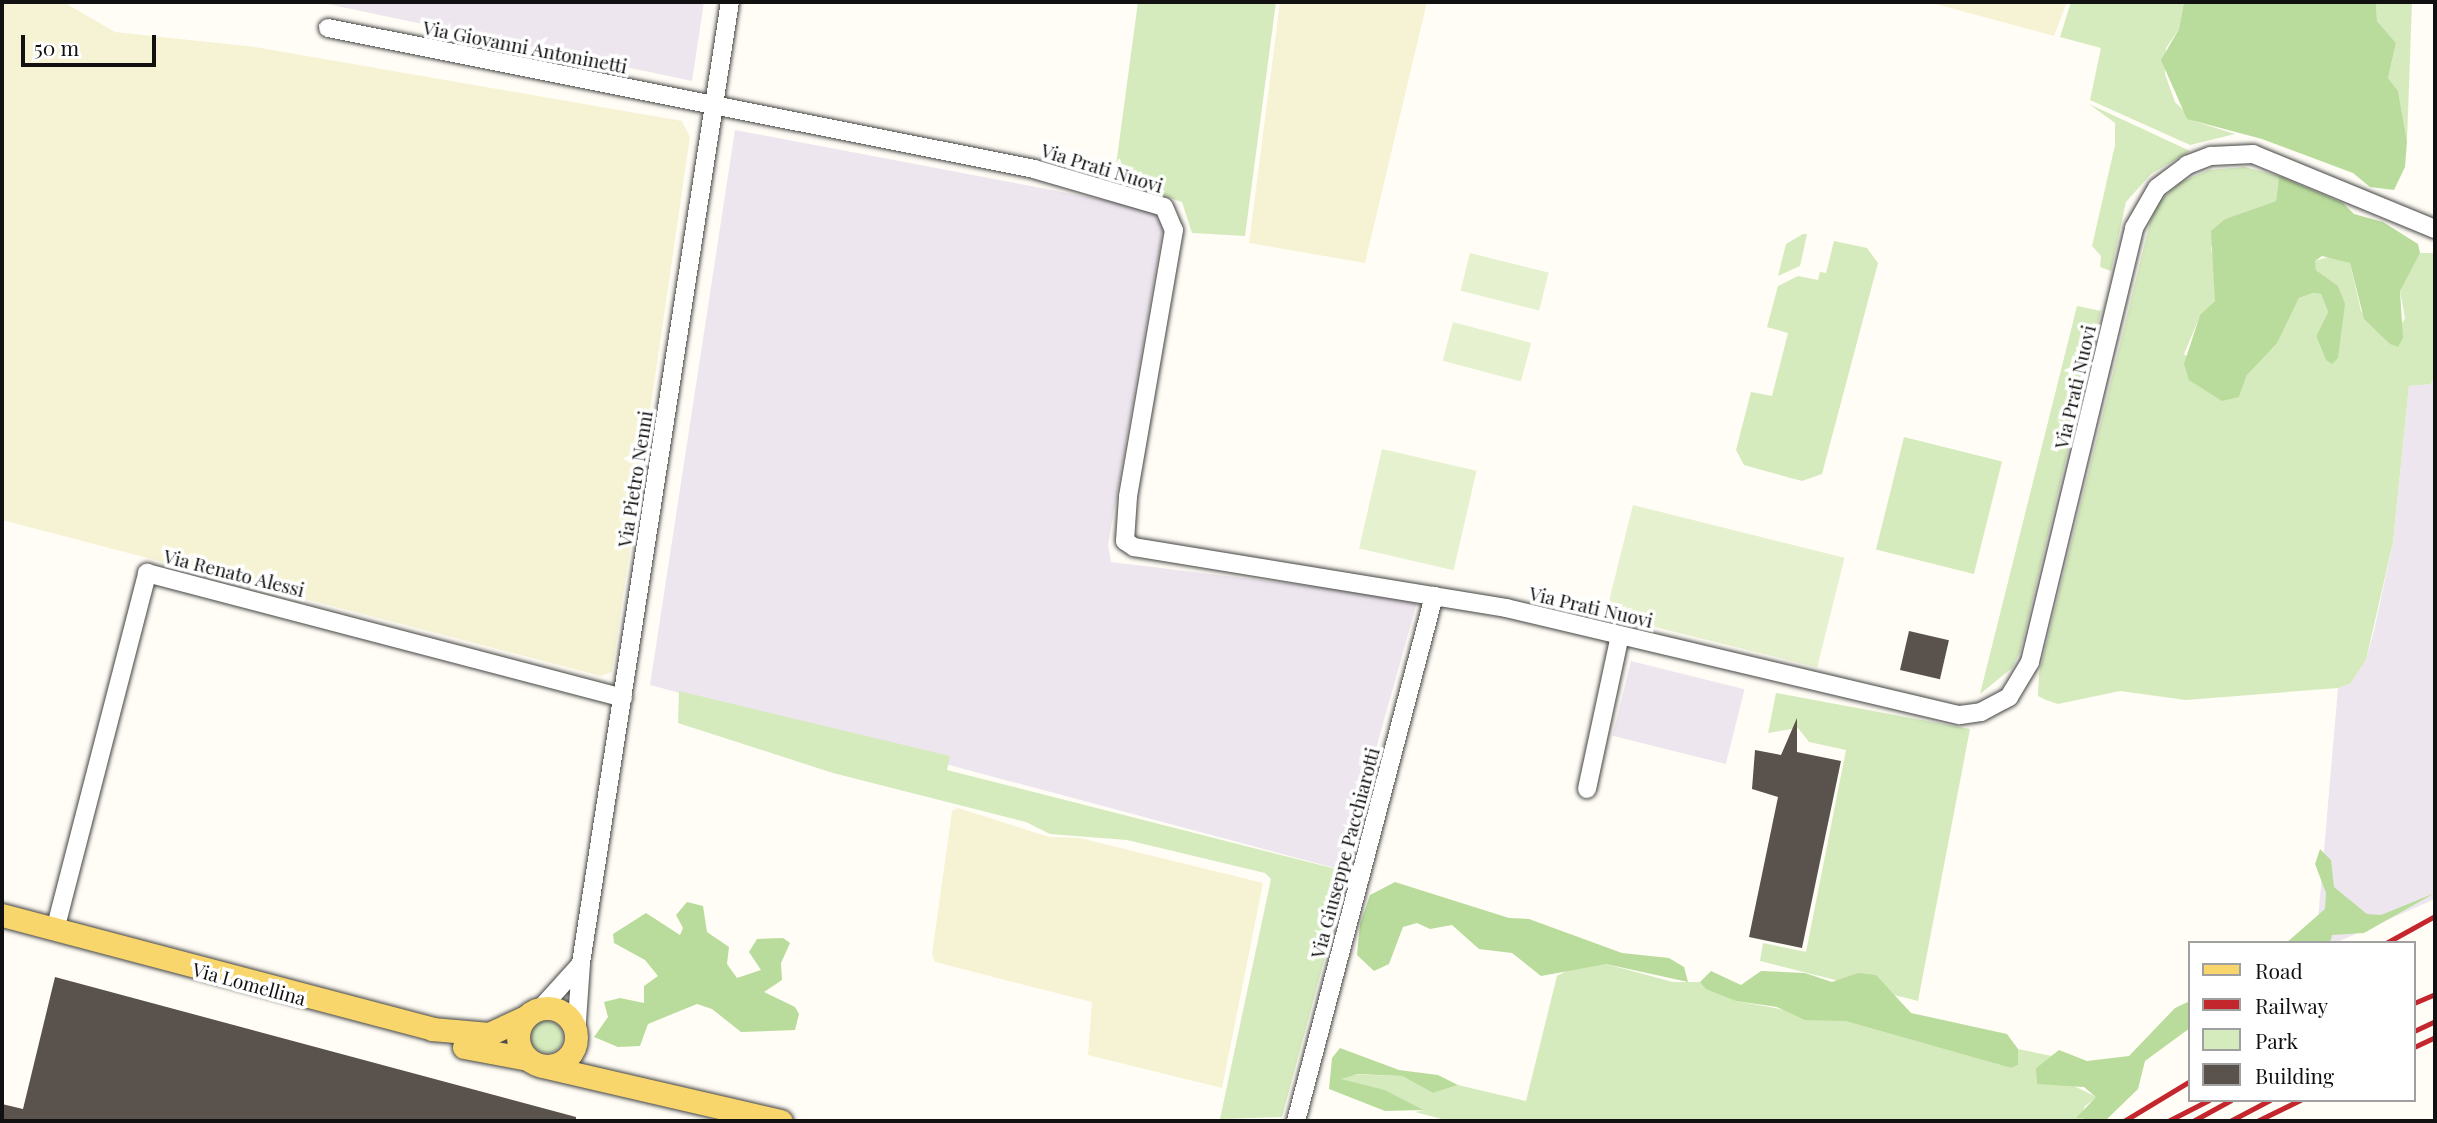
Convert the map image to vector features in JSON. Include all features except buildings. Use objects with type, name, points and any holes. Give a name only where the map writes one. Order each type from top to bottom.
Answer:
[{"type":"main road","name":"Via Lomellina","points":[[2,915],[56,926],[143,956],[355,1012],[454,1046],[643,1085],[781,1121]]},
{"type":"main road","name":"Via Lomellina","points":[[2,923],[100,952],[143,956]]},
{"type":"main road","name":"Via Lomellina","points":[[355,1012],[476,1034],[504,1031],[533,1013],[561,1011],[596,1064],[643,1085]]},
{"type":"main road","points":[[533,1013],[518,1038],[535,1062],[560,1063],[576,1037]]},
{"type":"street","name":"Via Pietro Nenni","points":[[576,1037],[580,963],[730,2]]},
{"type":"street","name":"Via Giovanni Antoninetti","points":[[328,29],[714,106]]},
{"type":"street","name":"Via Prati Nuovi","points":[[714,106],[1034,169],[1164,207],[1174,230],[1128,497],[1125,541],[1159,552],[1434,596],[1620,635],[1960,715],[1997,705],[2021,682],[2030,662],[2134,228],[2157,188],[2187,165],[2211,156],[2253,154],[2435,229]]},
{"type":"street","name":"Via Renato Alessi","points":[[56,926],[147,573],[623,698]]},
{"type":"street","name":"Via Giuseppe Pacchiarotti","points":[[1296,1121],[1434,596]]},
{"type":"street","points":[[1587,789],[1620,635]]},
{"type":"street","points":[[533,1013],[580,963]]},
{"type":"shaded area","points":[[2,2],[65,3],[115,32],[255,47],[682,121],[690,137],[612,672],[601,676],[2,520]]},
{"type":"shaded area","points":[[318,2],[704,2],[692,81]]},
{"type":"shaded area","points":[[1280,2],[1427,2],[1365,263],[1249,243]]},
{"type":"shaded area","points":[[1928,2],[2067,2],[2054,36]]},
{"type":"shaded area","points":[[735,130],[1152,209],[1163,228],[1108,545],[1111,562],[1418,599],[1342,870],[650,685]]},
{"type":"shaded area","points":[[2435,374],[2435,899],[2340,941],[2316,941],[2338,688],[2350,684],[2366,660],[2374,631],[2393,542],[2409,386],[2431,384]]},
{"type":"shaded area","points":[[1631,661],[1745,689],[1726,764],[1612,736]]},
{"type":"shaded area","points":[[958,808],[1049,837],[1080,838],[1263,883],[1222,1088],[1088,1055],[1092,1002],[935,962],[932,954],[952,811]]},
{"type":"green space","points":[[1138,2],[1276,2],[1245,236],[1192,233],[1182,202],[1114,180]]},
{"type":"green space","points":[[2071,2],[2184,2],[2179,29],[2166,48],[2165,74],[2175,102],[2194,121],[2235,134],[2190,145],[2090,100],[2101,48],[2060,37]]},
{"type":"green space","points":[[2184,2],[2376,2],[2377,21],[2396,43],[2388,78],[2398,91],[2407,141],[2405,167],[2394,190],[2370,187],[2353,173],[2262,139],[2187,119],[2161,60],[2179,29]]},
{"type":"green space","points":[[2376,2],[2412,2],[2407,141],[2398,91],[2388,78],[2396,43],[2377,21]]},
{"type":"green space","points":[[2089,104],[2190,151],[2151,174],[2126,202],[2111,271],[2100,267],[2101,256],[2092,246],[2115,145],[2115,123]]},
{"type":"green space","points":[[2245,167],[2279,176],[2276,201],[2225,219],[2211,248],[2218,275],[2215,301],[2200,316],[2184,354],[2239,397],[2247,375],[2281,333],[2299,298],[2313,293],[2321,294],[2328,312],[2316,336],[2326,360],[2331,281],[2316,270],[2314,261],[2332,256],[2350,263],[2361,311],[2390,344],[2405,318],[2400,291],[2407,275],[2420,253],[2435,253],[2435,374],[2431,384],[2409,386],[2393,542],[2366,660],[2350,684],[2338,688],[2186,700],[2120,691],[2058,704],[2046,700],[2038,696],[2039,674],[2150,222],[2159,202],[2181,182],[2209,170]]},
{"type":"green space","points":[[2279,176],[2343,203],[2354,214],[2383,222],[2418,244],[2420,253],[2400,291],[2403,338],[2398,347],[2390,344],[2364,319],[2350,263],[2322,256],[2315,261],[2316,270],[2338,286],[2345,304],[2338,358],[2332,364],[2326,360],[2316,336],[2328,312],[2321,294],[2313,293],[2299,298],[2277,343],[2247,375],[2239,397],[2222,401],[2189,380],[2184,364],[2200,315],[2215,301],[2211,231],[2225,219],[2276,201]]},
{"type":"green space","points":[[1807,234],[1800,266],[1778,276],[1786,244]]},
{"type":"green space","points":[[1834,241],[1867,248],[1878,263],[1822,474],[1802,481],[1744,465],[1736,450],[1751,392],[1772,396],[1788,333],[1767,327],[1778,286],[1798,276],[1818,280],[1820,272],[1826,273]]},
{"type":"green space","points":[[1470,253],[1549,273],[1539,310],[1461,291]]},
{"type":"green space","points":[[2077,306],[2101,311],[2020,652],[2012,668],[1980,694]]},
{"type":"green space","points":[[1453,322],[1531,343],[1521,382],[1443,361]]},
{"type":"green space","points":[[1904,437],[2002,461],[1974,574],[1876,550]]},
{"type":"green space","points":[[1382,449],[1477,471],[1454,570],[1359,548]]},
{"type":"green space","points":[[1633,505],[1845,558],[1817,667],[1606,615]]},
{"type":"green space","points":[[679,691],[950,756],[947,770],[1348,872],[1282,1117],[1220,1119],[1271,879],[1265,873],[1127,840],[1050,834],[1026,822],[833,773],[678,723]]},
{"type":"green space","points":[[1776,693],[1970,729],[1918,1001],[1760,961],[1763,943],[1806,952],[1846,750],[1809,742],[1798,728],[1768,733]]},
{"type":"green space","points":[[2320,849],[2331,860],[2334,887],[2367,914],[2381,915],[2435,893],[2364,933],[2332,935],[2330,941],[2288,941],[2325,909],[2326,893],[2315,864]]},
{"type":"green space","points":[[1395,882],[1509,918],[1529,919],[1622,953],[1669,958],[1684,967],[1688,982],[1606,964],[1541,976],[1512,953],[1479,949],[1452,925],[1430,929],[1417,923],[1403,927],[1389,964],[1374,971],[1357,955],[1360,924],[1370,895]]},
{"type":"green space","points":[[687,902],[703,906],[707,932],[729,947],[727,964],[737,978],[761,970],[749,952],[757,939],[783,938],[790,943],[781,963],[782,980],[764,992],[795,1007],[799,1014],[795,1030],[741,1032],[712,1009],[697,1004],[648,1024],[640,1046],[618,1047],[594,1037],[608,1017],[604,1002],[620,998],[644,1003],[644,986],[658,976],[645,960],[614,943],[613,934],[646,913],[680,935],[683,928],[676,915]]},
{"type":"green space","points":[[1606,964],[1673,982],[1700,982],[1736,1001],[1845,1021],[2011,1068],[2018,1065],[2018,1049],[2052,1056],[2036,1068],[2097,1097],[2085,1106],[2079,1121],[1449,1121],[1415,1112],[1424,1110],[1385,1090],[1341,1080],[1347,1074],[1402,1076],[1433,1093],[1458,1085],[1526,1101],[1557,976],[1572,968]]},
{"type":"green space","points":[[1711,971],[1741,985],[1761,971],[1805,973],[1832,982],[1858,973],[1876,975],[1911,1013],[2007,1034],[2018,1049],[2018,1065],[2011,1068],[1845,1021],[1805,1020],[1777,1007],[1736,1001],[1706,989],[1700,982]]},
{"type":"green space","points":[[2188,1002],[2188,1029],[2145,1061],[2138,1089],[2105,1121],[2076,1118],[2096,1097],[2084,1087],[2037,1084],[2036,1068],[2059,1050],[2087,1061],[2129,1056],[2175,1008]]},
{"type":"green space","points":[[547,1021],[558,1026],[563,1037],[558,1048],[547,1053],[536,1048],[531,1037],[536,1026]]},
{"type":"green space","points":[[1340,1048],[1399,1070],[1438,1075],[1458,1085],[1433,1093],[1402,1076],[1357,1074],[1341,1079],[1385,1090],[1424,1110],[1385,1111],[1329,1089],[1332,1058]]},
{"type":"railway","points":[[2390,941],[2435,916]]},
{"type":"railway","points":[[2416,1002],[2435,994]]},
{"type":"railway","points":[[2416,1030],[2435,1021]]},
{"type":"railway","points":[[2416,1046],[2435,1037]]},
{"type":"railway","points":[[2124,1121],[2188,1082]]},
{"type":"railway","points":[[2168,1121],[2205,1102]]},
{"type":"railway","points":[[2193,1121],[2227,1102]]},
{"type":"railway","points":[[2230,1121],[2266,1102]]},
{"type":"railway","points":[[2257,1121],[2296,1102]]}]
